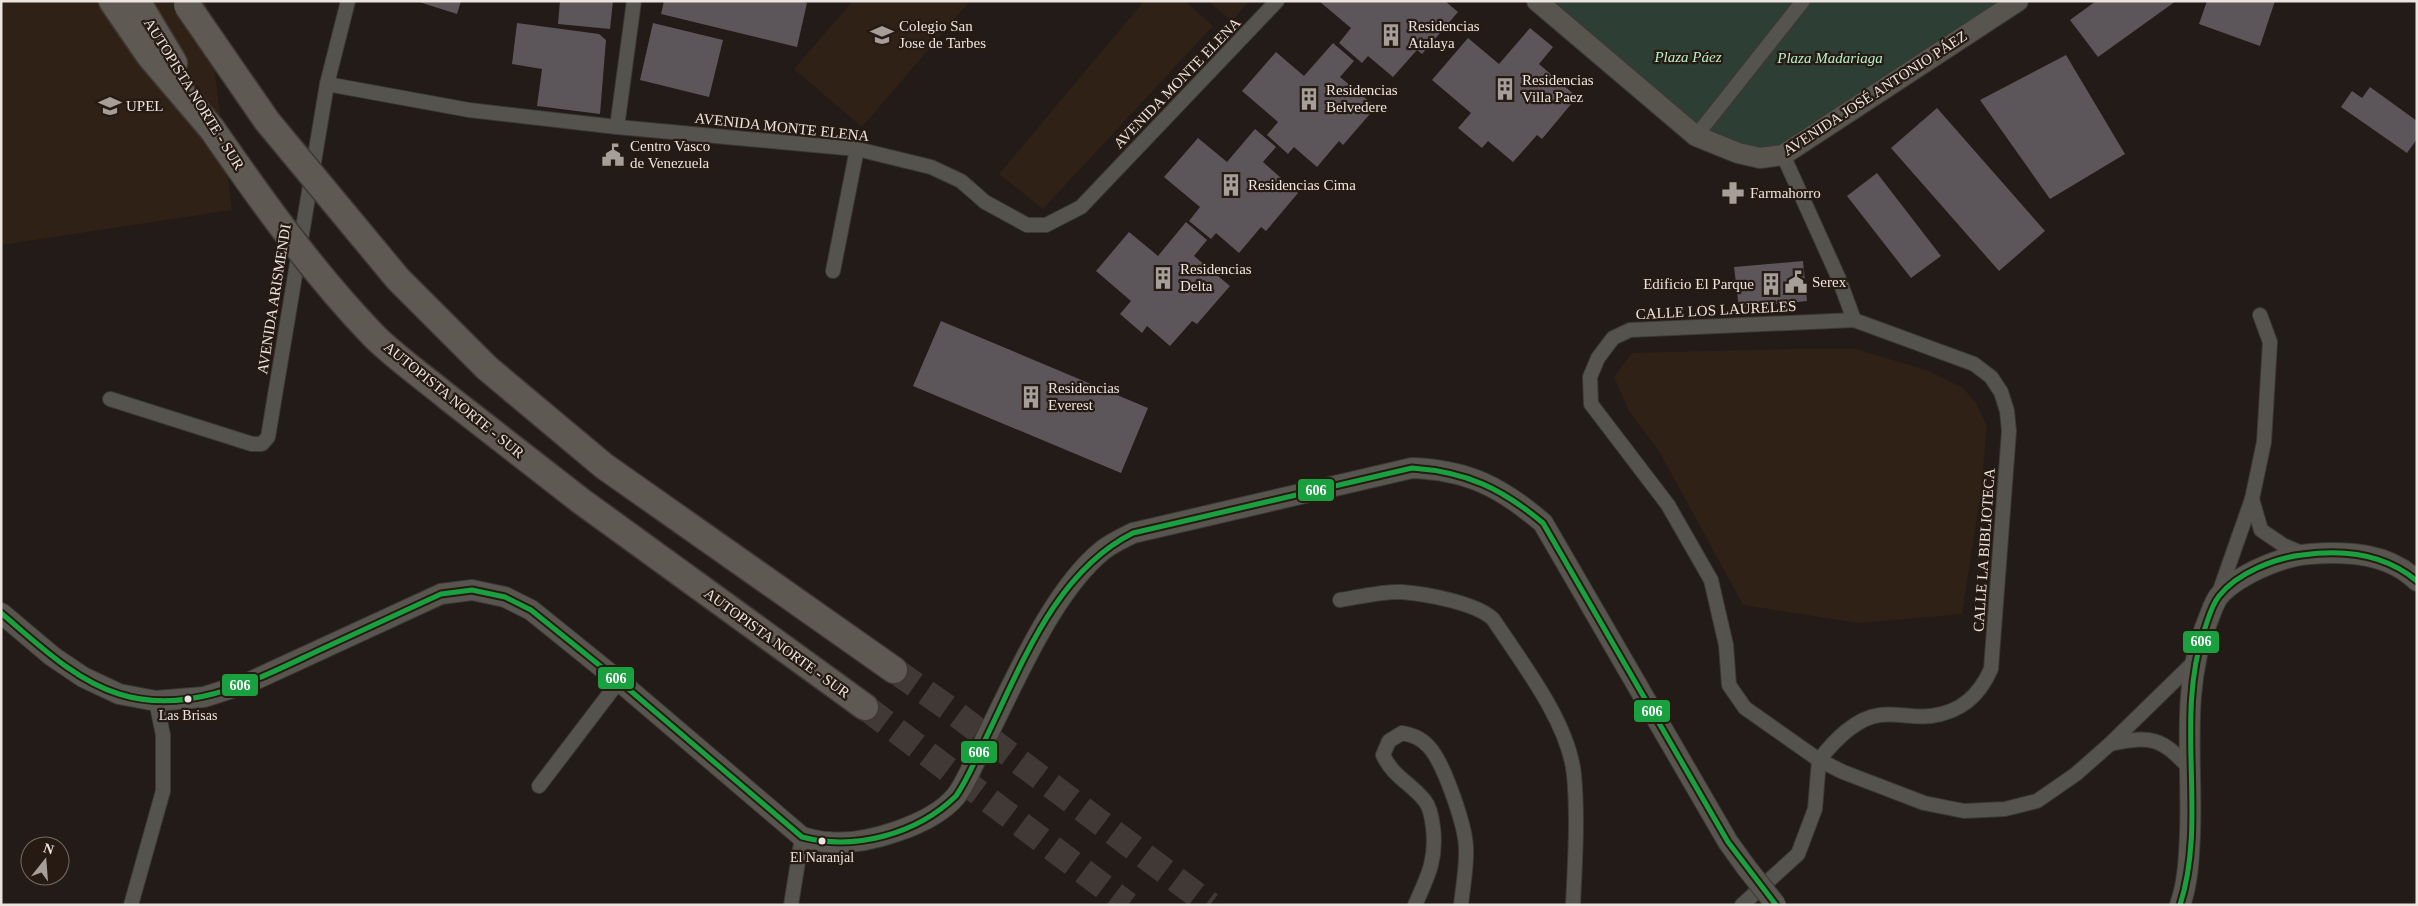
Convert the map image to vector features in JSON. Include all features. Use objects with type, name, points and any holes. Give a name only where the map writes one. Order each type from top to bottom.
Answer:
[{"type":"highway","points":[[112,1],[149,55],[212,129]]},
{"type":"highway","name":"AUTOPISTA NORTE - SUR","points":[[137,1],[212,129],[264,204],[322,276],[375,337],[450,399],[581,501],[865,707]]},
{"type":"highway","points":[[187,2],[267,121],[398,279],[487,368],[604,466],[894,670]]},
{"type":"street","name":"AVENIDA ARISMENDI","points":[[110,399],[252,444],[262,444],[268,437],[326,84],[348,1]]},
{"type":"street","points":[[617,127],[634,1]]},
{"type":"street","name":"AVENIDA MONTE ELENA","points":[[326,84],[469,110],[617,127],[857,149],[931,167],[961,182],[985,202],[1027,225],[1046,225],[1081,207],[1277,1]]},
{"type":"street","name":"AVENIDA JOSÉ ANTONIO PÁEZ","points":[[1537,1],[1696,136],[1738,153],[1760,158],[1783,155],[2018,1]]},
{"type":"street","points":[[1696,136],[1802,1]]},
{"type":"street","points":[[833,271],[857,149]]},
{"type":"street","points":[[1783,155],[1839,278],[1854,320]]},
{"type":"street","points":[[2180,905],[2189,858],[2190,714],[2195,661],[2252,499],[2264,442],[2270,342],[2260,315]]},
{"type":"street","name":"CALLE LOS LAURELES","points":[[1854,320],[1630,330],[1613,338],[1598,358],[1590,377],[1591,404],[1668,505],[1711,580],[1726,645],[1729,685],[1745,708],[1819,760],[1842,772],[1924,803],[1964,811],[2005,809],[2037,801],[2076,774],[2110,744],[2195,661]]},
{"type":"street","name":"CALLE LA BIBLIOTECA","points":[[1819,760],[1833,743],[1854,725],[1879,715],[1931,716],[1964,705],[1982,688],[1991,669],[2009,431],[2007,411],[2000,392],[1991,377],[1974,364],[1854,320]]},
{"type":"street","points":[[1,613],[52,656],[83,677],[119,694],[156,701],[204,698],[248,683],[441,594],[472,590],[505,598],[531,610],[802,838],[828,842],[856,841],[894,832],[932,816],[956,795],[1027,657],[1061,597],[1080,572],[1104,549],[1133,533],[1412,468],[1439,469],[1470,476],[1496,488],[1518,502],[1543,523],[1728,842],[1776,905]]},
{"type":"street","points":[[2252,499],[2261,530],[2283,545],[2305,554]]},
{"type":"street","points":[[2218,596],[2244,576],[2263,566],[2305,554],[2333,552],[2379,558],[2397,566],[2417,581]]},
{"type":"street","points":[[1340,600],[1401,592],[1465,604],[1484,610],[1494,620],[1551,708],[1563,735],[1574,773],[1576,838],[1573,905]]},
{"type":"street","points":[[539,786],[618,682]]},
{"type":"street","points":[[131,905],[163,790],[163,734],[156,701]]},
{"type":"street","points":[[1415,905],[1432,866],[1435,846],[1432,818],[1426,801],[1389,768],[1383,755],[1389,741],[1402,733],[1416,735],[1430,747],[1442,770],[1456,806],[1466,845],[1462,905]]},
{"type":"street","points":[[2110,744],[2124,741],[2157,741],[2175,752],[2190,769]]},
{"type":"street","points":[[1742,905],[1798,854],[1815,809],[1819,760]]},
{"type":"street","points":[[791,905],[802,838]]},
{"type":"shaded area","name":"UPEL","points":[[1,1],[206,1],[232,210],[1,245]]},
{"type":"shaded area","name":"Colegio San Jose de Tarbes","points":[[853,1],[970,1],[862,127],[794,69]]},
{"type":"shaded area","points":[[1144,1],[1185,1],[1213,26],[1043,209],[999,174]]},
{"type":"shaded area","points":[[1208,1],[1249,1],[1232,21]]},
{"type":"shaded area","points":[[1856,349],[1929,371],[1963,388],[1976,403],[1987,426],[1981,491],[1962,614],[1859,623],[1743,605],[1659,451],[1629,411],[1614,377],[1632,353]]},
{"type":"green space","points":[[1537,1],[2018,1],[1783,155],[1696,136]]},
{"type":"building","points":[[416,1],[461,1],[457,14]]},
{"type":"building","points":[[560,1],[613,1],[610,29],[558,24]]},
{"type":"building","points":[[664,1],[800,1],[807,3],[797,47],[661,14]]},
{"type":"building","name":"Residencias Atalaya","points":[[1319,1],[1445,1],[1458,12],[1422,54],[1417,50],[1393,77],[1368,56],[1362,63],[1339,43],[1351,28]]},
{"type":"building","points":[[2096,1],[2176,1],[2098,57],[2070,20]]},
{"type":"building","points":[[2207,1],[2275,1],[2260,46],[2199,24]]},
{"type":"building","points":[[517,23],[599,34],[606,40],[600,114],[537,106],[542,69],[512,64]]},
{"type":"building","points":[[653,23],[723,40],[709,97],[640,80]]},
{"type":"building","name":"Residencias Villa Paez","points":[[1530,28],[1553,47],[1539,64],[1577,97],[1542,139],[1537,135],[1513,162],[1488,141],[1482,148],[1458,128],[1471,113],[1432,80],[1468,38],[1499,64]]},
{"type":"building","name":"Residencias Belvedere","points":[[1333,43],[1354,61],[1340,77],[1376,107],[1343,145],[1339,141],[1317,167],[1294,147],[1288,154],[1267,135],[1278,122],[1242,91],[1276,52],[1304,76]]},
{"type":"building","points":[[2066,55],[2125,154],[2050,199],[1980,100]]},
{"type":"building","points":[[2370,87],[2417,121],[2417,139],[2407,153],[2341,107],[2352,91],[2362,98]]},
{"type":"building","points":[[1937,108],[2045,231],[1999,271],[1891,148]]},
{"type":"building","name":"Residencias Cima","points":[[1255,129],[1276,147],[1263,162],[1298,193],[1266,231],[1261,227],[1239,253],[1216,233],[1211,239],[1189,221],[1200,207],[1164,177],[1198,138],[1227,162]]},
{"type":"building","points":[[1877,173],[1941,256],[1911,278],[1847,196]]},
{"type":"building","name":"Residencias Delta","points":[[1186,222],[1207,240],[1194,256],[1230,286],[1197,324],[1192,321],[1170,346],[1147,326],[1142,333],[1120,314],[1131,301],[1096,271],[1129,232],[1158,256]]},
{"type":"building","name":"Edificio El Parque","points":[[1803,261],[1807,301],[1739,308],[1734,267]]},
{"type":"building","name":"Residencias Everest","points":[[941,321],[1148,408],[1121,473],[913,386]]},
{"type":"tunnel","points":[[894,670],[948,708],[1210,905]]},
{"type":"tunnel","points":[[865,707],[1128,905]]},
{"type":"transit line","name":"606","points":[[1,613],[57,660],[102,688],[146,700],[173,701],[225,690],[276,671],[441,594],[472,590],[505,597],[531,610],[619,681],[802,837],[822,841],[864,840],[884,836],[923,820],[956,796],[964,784],[1010,686],[1042,626],[1060,598],[1081,572],[1105,551],[1133,533],[1412,468],[1432,470],[1467,478],[1498,491],[1543,523],[1728,842],[1776,905]]},
{"type":"transit line","name":"606","points":[[2180,905],[2188,872],[2191,838],[2192,699],[2196,665],[2208,618],[2219,596],[2236,580],[2257,568],[2280,559],[2317,553],[2348,553],[2377,559],[2405,572],[2417,581]]},
{"type":"place","name":"Colegio San Jose de Tarbes","points":[[882,35]]},
{"type":"place","name":"Residencias Atalaya","points":[[1391,35]]},
{"type":"place","name":"Residencias Villa Paez","points":[[1505,89]]},
{"type":"place","name":"Residencias Belvedere","points":[[1309,99]]},
{"type":"place","name":"UPEL","points":[[110,106]]},
{"type":"place","name":"Centro Vasco de Venezuela","points":[[613,155]]},
{"type":"place","name":"Residencias Cima","points":[[1231,185]]},
{"type":"place","name":"Farmahorro","points":[[1733,193]]},
{"type":"place","name":"Residencias Delta","points":[[1163,278]]},
{"type":"place","name":"Serex","points":[[1796,282]]},
{"type":"place","name":"Edificio El Parque","points":[[1771,284]]},
{"type":"place","name":"Residencias Everest","points":[[1031,397]]},
{"type":"place","name":"Las Brisas","points":[[188,699]]},
{"type":"place","name":"El Naranjal","points":[[822,841]]},
{"type":"park label","name":"Plaza Páez","points":[[1688,57]]},
{"type":"park label","name":"Plaza Madariaga","points":[[1830,58]]}]
